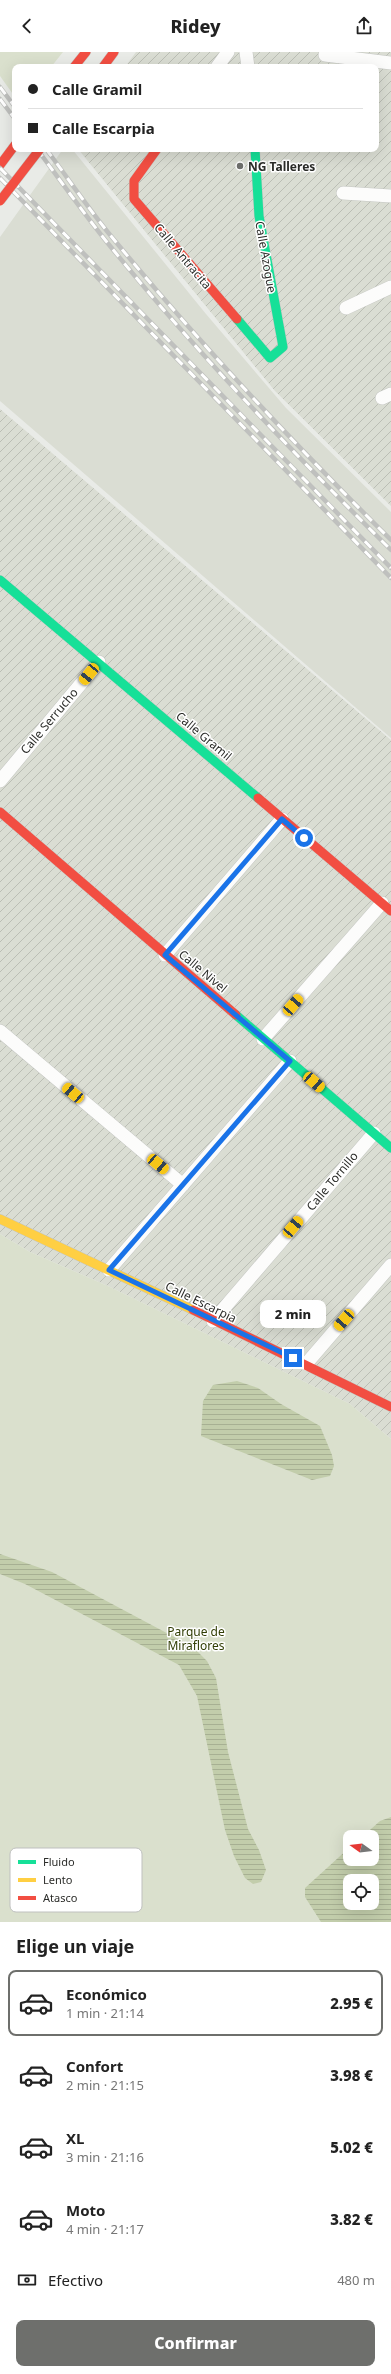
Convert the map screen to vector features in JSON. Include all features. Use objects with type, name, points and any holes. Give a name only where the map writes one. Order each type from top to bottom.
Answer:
[{"type":"street","points":[[76,64],[86,52]]},
{"type":"street","points":[[105,64],[114,52]]},
{"type":"street","points":[[219,64],[228,52]]},
{"type":"street","points":[[246,52],[248,64]]},
{"type":"street","points":[[325,55],[391,63]]},
{"type":"street","points":[[0,165],[12,149]]},
{"type":"street","points":[[0,201],[38,152]]},
{"type":"street","name":"Calle Antracita","points":[[155,152],[134,181],[134,199],[270,358]]},
{"type":"street","name":"Calle Azogue","points":[[255,152],[259,216],[283,347],[270,358]]},
{"type":"street","points":[[344,193],[391,196]]},
{"type":"street","points":[[346,308],[391,287]]},
{"type":"street","name":"Calle Gramil","points":[[0,580],[99,662],[386,907]]},
{"type":"street","name":"Calle Serrucho","points":[[0,781],[99,662]]},
{"type":"street","name":"Calle Nivel","points":[[0,812],[391,1148]]},
{"type":"street","points":[[165,955],[282,819]]},
{"type":"street","points":[[263,1039],[386,907]]},
{"type":"street","points":[[0,1031],[183,1185]]},
{"type":"street","points":[[109,1270],[290,1061]]},
{"type":"street","name":"Calle Tornillo","points":[[213,1321],[374,1133]]},
{"type":"street","name":"Calle Escarpia","points":[[0,1219],[41,1240],[109,1270],[213,1321],[306,1364],[391,1407]]},
{"type":"street","points":[[306,1364],[391,1265]]},
{"type":"shaded area","points":[[136,52],[391,52],[391,506],[275,391],[80,152],[379,152],[379,64],[127,64]]},
{"type":"shaded area","points":[[61,152],[74,152],[206,314],[286,408],[391,512],[391,738],[0,401],[0,237]]},
{"type":"shaded area","points":[[0,409],[391,740],[391,1439],[350,1404],[110,1287],[30,1252],[0,1234]]},
{"type":"shaded area","points":[[237,1381],[258,1388],[281,1404],[320,1426],[332,1455],[334,1466],[330,1476],[312,1480],[201,1436],[203,1401],[213,1385]]},
{"type":"shaded area","points":[[0,1554],[52,1572],[193,1647],[207,1661],[216,1678],[228,1752],[248,1829],[259,1850],[266,1870],[261,1882],[253,1884],[245,1878],[234,1856],[225,1830],[197,1696],[179,1665],[25,1584],[0,1574]]},
{"type":"shaded area","points":[[391,1817],[391,1922],[321,1922],[305,1897],[305,1888],[343,1853],[343,1866],[379,1866],[379,1830],[370,1830],[380,1821]]},
{"type":"green space","points":[[0,52],[63,52],[53,64],[12,64],[12,93],[0,76]]},
{"type":"green space","name":"Parque de Miraflores","points":[[0,1234],[30,1252],[110,1287],[350,1404],[391,1439],[391,1922],[0,1922]]},
{"type":"railway","points":[[0,87],[12,103]]},
{"type":"railway","points":[[0,99],[12,115]]},
{"type":"railway","points":[[39,152],[106,241],[139,282],[244,400],[391,550]]},
{"type":"railway","points":[[48,152],[86,204],[144,276],[212,354],[318,467],[391,540]]},
{"type":"railway","points":[[0,168],[391,568]]},
{"type":"railway","points":[[0,178],[391,578]]},
{"type":"traffic: fast","points":[[237,319],[270,358],[283,347],[259,216],[255,152]]},
{"type":"traffic: fast","points":[[0,580],[258,798]]},
{"type":"traffic: fast","points":[[236,1015],[391,1148]]},
{"type":"traffic: slow","points":[[0,1219],[193,1310]]},
{"type":"traffic: jam","points":[[76,64],[86,52]]},
{"type":"traffic: jam","points":[[105,64],[114,52]]},
{"type":"traffic: jam","points":[[0,165],[12,149]]},
{"type":"traffic: jam","points":[[0,201],[38,152]]},
{"type":"traffic: jam","points":[[155,152],[134,181],[134,199],[237,319]]},
{"type":"traffic: jam","points":[[258,798],[391,911]]},
{"type":"traffic: jam","points":[[0,812],[236,1015]]},
{"type":"traffic: jam","points":[[193,1310],[391,1407]]},
{"type":"place","name":"NG Talleres","points":[[240,166]]},
{"type":"route","points":[[293,1358],[109,1270],[290,1061],[165,955],[282,819],[304,838]]}]
